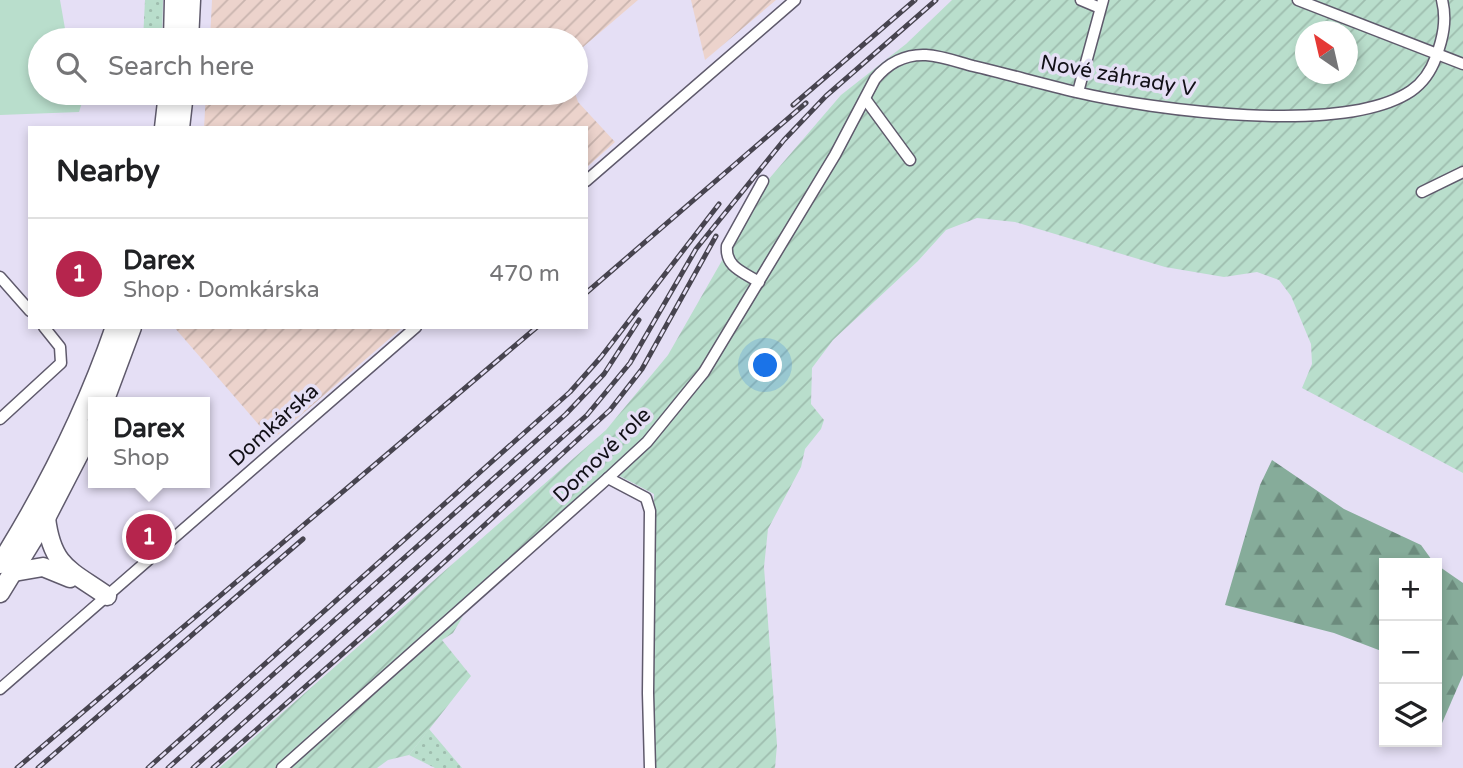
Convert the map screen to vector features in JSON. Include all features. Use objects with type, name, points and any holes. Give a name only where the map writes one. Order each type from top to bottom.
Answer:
[{"type":"highway","points":[[173,28],[174,0]]},
{"type":"highway","points":[[190,28],[191,0]]},
{"type":"highway","points":[[164,126],[167,105]]},
{"type":"highway","points":[[180,126],[183,105]]},
{"type":"highway","points":[[89,397],[114,329]]},
{"type":"highway","points":[[106,397],[131,329]]},
{"type":"highway","points":[[0,593],[7,568],[88,398]]},
{"type":"highway","points":[[7,568],[46,518],[88,437]]},
{"type":"highway","points":[[46,518],[51,548],[57,559],[104,599]]},
{"type":"highway","points":[[7,568],[52,569],[64,573],[104,599]]},
{"type":"street","points":[[588,179],[795,0]]},
{"type":"street","points":[[1078,93],[1102,4],[1081,0]]},
{"type":"street","points":[[1298,0],[1463,64]]},
{"type":"street","name":"Nové záhrady V","points":[[866,100],[875,79],[885,68],[918,55],[936,56],[1078,93],[1187,111],[1273,114],[1359,110],[1411,91],[1431,70],[1446,14],[1442,0]]},
{"type":"street","points":[[866,100],[910,160]]},
{"type":"street","name":"Domové role","points":[[282,768],[608,478],[647,442],[684,401],[759,282],[866,100]]},
{"type":"street","points":[[1422,192],[1463,172]]},
{"type":"street","points":[[759,282],[732,265],[726,257],[727,246],[763,181]]},
{"type":"street","points":[[0,277],[28,309]]},
{"type":"street","points":[[0,419],[59,367],[63,358],[60,347],[46,329]]},
{"type":"street","name":"Domkárska","points":[[0,689],[414,329]]},
{"type":"street","points":[[608,478],[646,498],[650,511],[650,768]]},
{"type":"shaded area","points":[[212,0],[638,0],[588,43],[588,28],[211,28]]},
{"type":"shaded area","points":[[691,0],[776,0],[705,60]]},
{"type":"shaded area","points":[[205,105],[581,105],[615,142],[588,166],[588,126],[204,126]]},
{"type":"shaded area","points":[[176,329],[401,329],[272,440]]},
{"type":"green space","points":[[0,0],[60,0],[65,28],[28,28],[28,105],[81,105],[79,112],[0,115]]},
{"type":"green space","points":[[145,0],[163,0],[162,28],[144,28]]},
{"type":"green space","points":[[952,0],[1463,0],[1463,473],[1302,388],[1312,364],[1311,344],[1291,296],[1279,280],[1257,272],[1224,277],[1165,267],[1015,222],[977,218],[946,230],[918,261],[833,340],[812,368],[811,404],[824,420],[821,429],[805,449],[801,467],[768,529],[764,567],[777,745],[775,768],[655,768],[651,611],[654,494],[610,471],[279,768],[219,768],[606,430],[668,355],[768,180],[841,95],[906,44]]},
{"type":"green space","points":[[1272,460],[1344,509],[1421,545],[1430,558],[1379,558],[1379,650],[1334,633],[1225,605],[1260,485]]},
{"type":"green space","points":[[1442,568],[1463,583],[1463,675],[1442,723]]},
{"type":"green space","points":[[463,616],[453,633],[442,640],[471,676],[409,755],[388,760],[377,768],[289,768]]},
{"type":"green space","points":[[429,729],[462,768],[435,768],[409,755]]},
{"type":"railway","points":[[793,105],[915,0]]},
{"type":"railway","points":[[193,768],[587,415],[630,363],[696,249],[784,140],[826,96],[936,0]]},
{"type":"railway","points":[[588,291],[806,103]]},
{"type":"railway","points":[[148,768],[570,392],[601,357],[719,204]]},
{"type":"railway","points":[[213,768],[381,620],[610,410],[642,369],[716,236]]},
{"type":"railway","points":[[168,768],[566,414],[604,374],[639,320]]},
{"type":"railway","points":[[17,768],[535,329]]},
{"type":"railway","points":[[38,768],[303,539]]},
{"type":"place","name":"Darex","points":[[149,537]]}]
